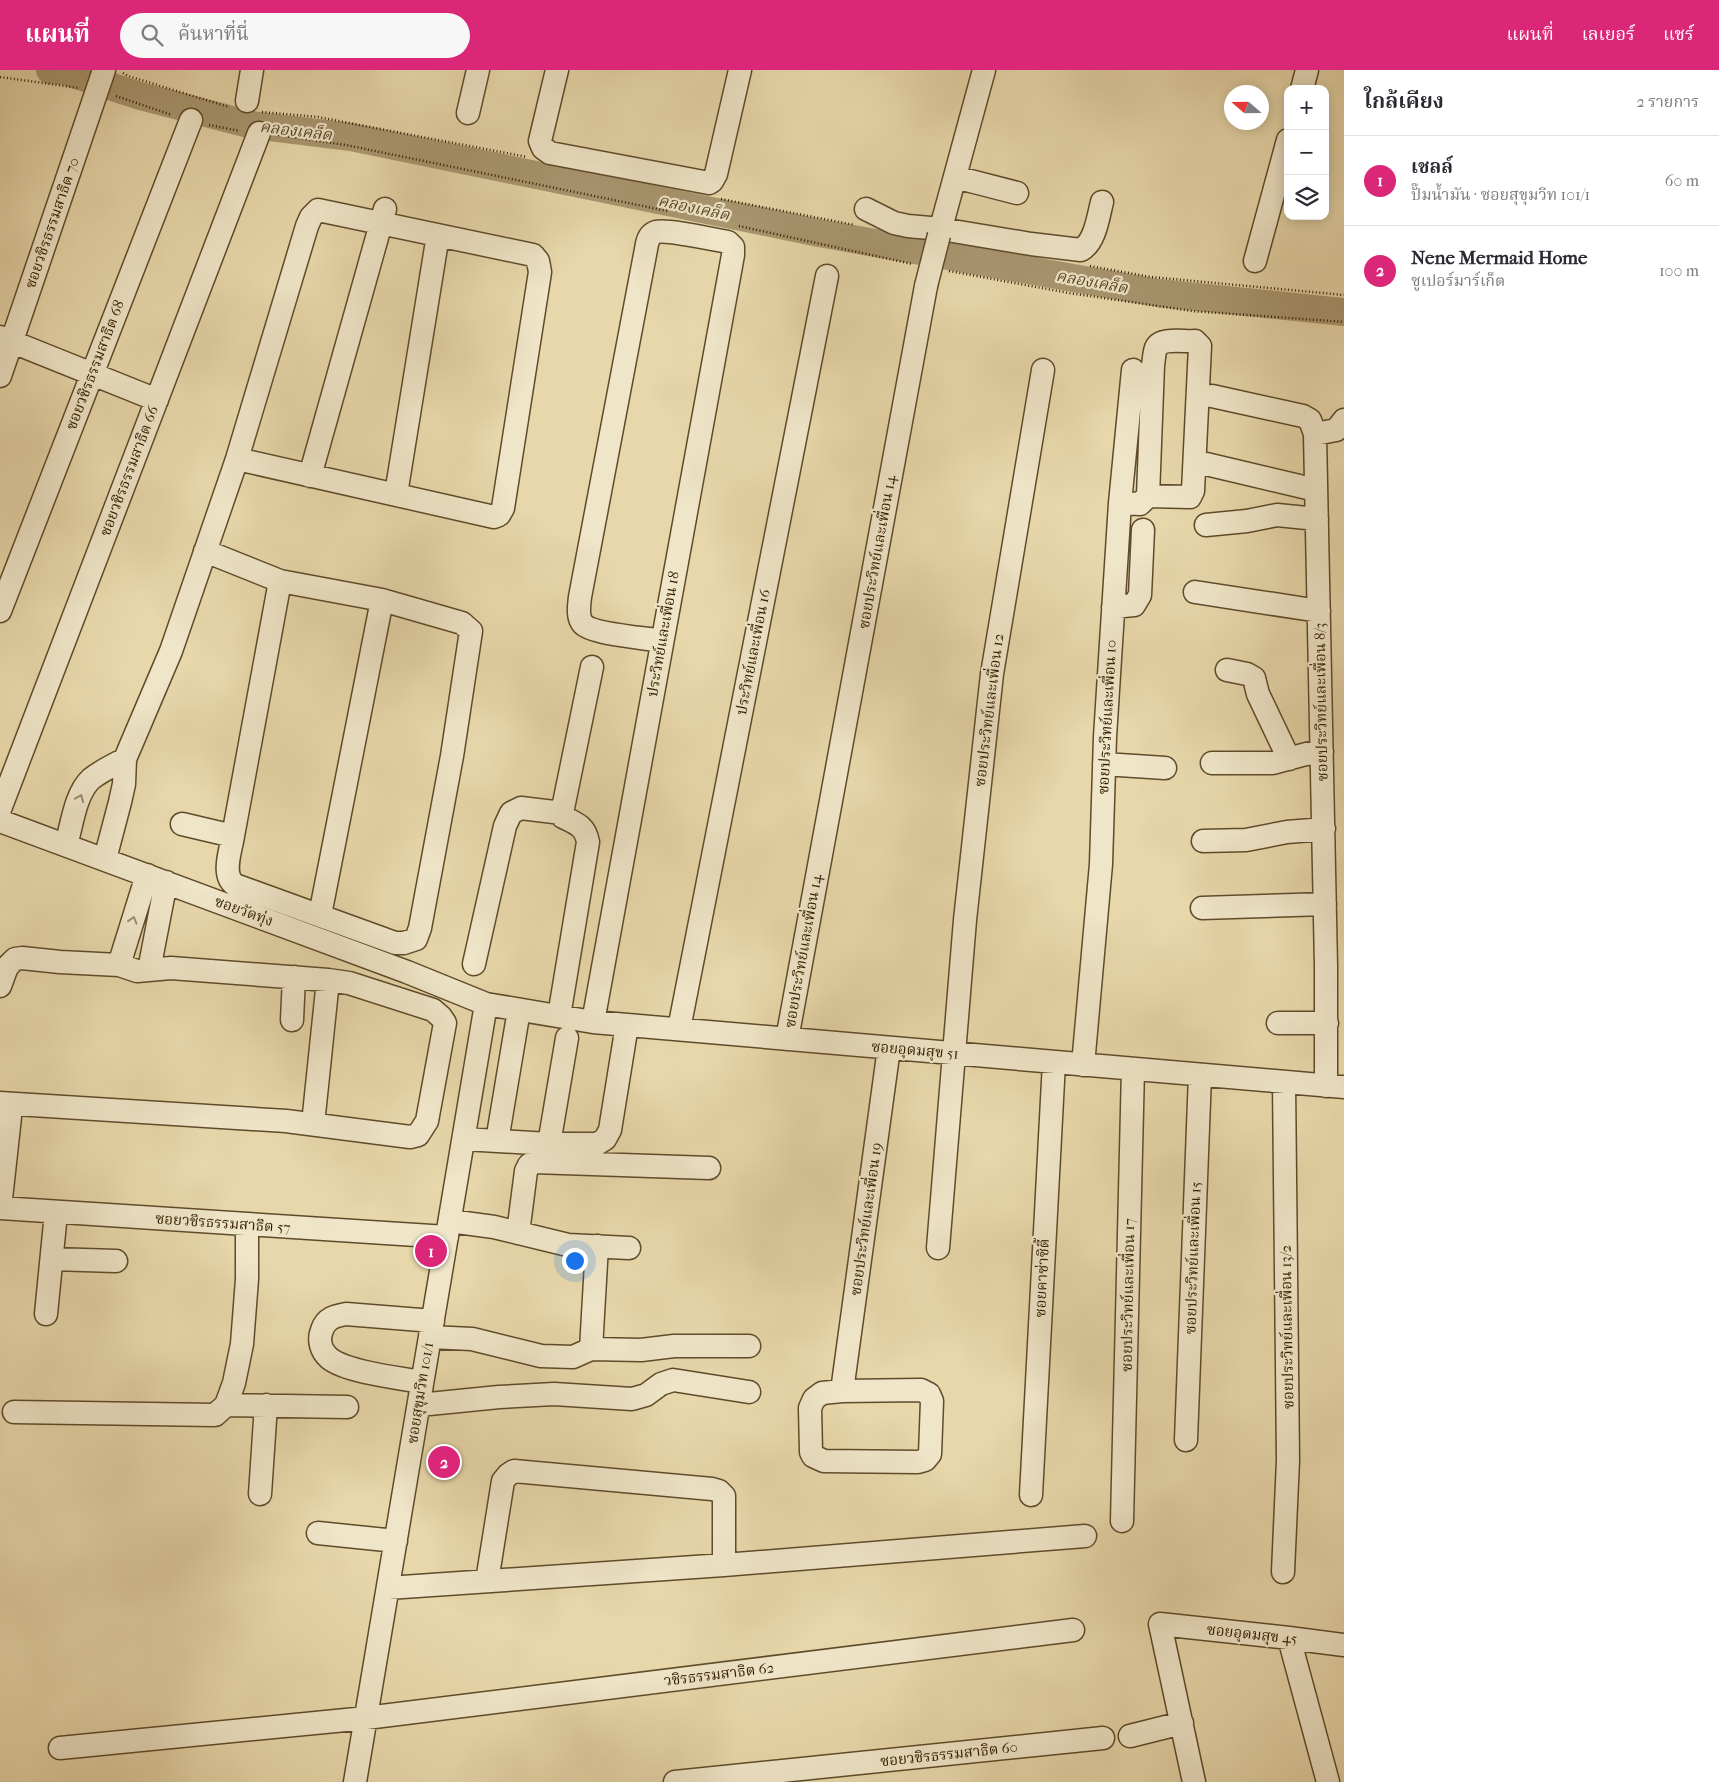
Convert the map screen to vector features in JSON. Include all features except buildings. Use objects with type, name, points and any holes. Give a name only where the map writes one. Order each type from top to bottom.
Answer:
[{"type":"street","name":"ซอยวชิรธรรมสาธิต 66","points":[[0,810],[157,400],[248,113],[252,70]]},
{"type":"street","points":[[468,114],[478,70]]},
{"type":"street","points":[[557,70],[540,141],[543,148],[550,153],[709,183],[716,174],[740,70]]},
{"type":"street","name":"ซอยประวิทย์และเพื่อน 14","points":[[787,1039],[926,286],[984,70]]},
{"type":"street","points":[[1303,85],[1307,70]]},
{"type":"street","name":"ซอยวชิรธรรมสาธิต 70","points":[[0,376],[6,340],[100,80]]},
{"type":"street","name":"ซอยวชิรธรรมสาธิต 68","points":[[0,611],[191,120]]},
{"type":"street","points":[[1255,261],[1284,155]]},
{"type":"street","points":[[955,176],[1018,192]]},
{"type":"street","points":[[864,218],[940,232],[1080,250],[1087,247],[1091,239],[1102,202]]},
{"type":"street","points":[[105,860],[124,784],[125,759],[171,651],[237,459],[311,217],[318,210],[383,216],[438,235],[533,255],[538,261],[540,272],[503,508],[500,514],[494,517],[237,459]]},
{"type":"street","points":[[310,476],[383,216]]},
{"type":"street","name":"ประวิทย์และเพื่อน 18","points":[[593,1022],[662,641],[733,247],[728,242],[657,232],[649,237],[580,598],[579,616],[583,624],[594,631],[662,641]]},
{"type":"street","points":[[396,494],[438,235]]},
{"type":"street","name":"ประวิทย์และเพื่อน 16","points":[[679,1029],[827,276]]},
{"type":"street","points":[[6,340],[157,400]]},
{"type":"street","points":[[1120,503],[1140,504],[1148,496],[1153,365],[1156,349],[1159,344],[1166,342],[1194,341],[1200,346],[1193,492],[1190,497],[1148,496]]},
{"type":"street","name":"ซอยประวิทย์และเพื่อน 12","points":[[938,1248],[965,920],[992,674],[1043,370]]},
{"type":"street","name":"ซอยประวิทย์และเพื่อน 10","points":[[1083,1065],[1101,864],[1104,764],[1120,503],[1132,370]]},
{"type":"street","points":[[1212,396],[1303,416],[1310,420],[1315,434],[1336,430],[1344,420]]},
{"type":"street","name":"ซอยประวิทย์และเพื่อน 8/3","points":[[1315,434],[1327,1023],[1335,1087]]},
{"type":"street","points":[[1206,464],[1316,490]]},
{"type":"street","points":[[1206,525],[1247,522],[1277,515],[1317,519]]},
{"type":"street","points":[[1114,607],[1134,605],[1140,595],[1143,530]]},
{"type":"street","points":[[205,552],[280,580],[382,600],[462,623],[468,626],[471,631],[452,756],[420,928],[416,939],[404,943],[395,943],[232,883],[228,873],[233,836],[280,580]]},
{"type":"street","points":[[1195,592],[1319,610]]},
{"type":"street","points":[[320,914],[382,600]]},
{"type":"street","points":[[559,1016],[588,842],[587,833],[580,825],[564,817],[562,813],[592,667]]},
{"type":"street","points":[[1227,670],[1247,674],[1254,678],[1258,694],[1289,758]]},
{"type":"street","points":[[1212,763],[1273,763],[1322,752]]},
{"type":"street","points":[[66,845],[77,804],[83,790],[90,780],[125,759]]},
{"type":"street","points":[[1104,764],[1164,768]]},
{"type":"street","points":[[474,964],[505,826],[511,813],[521,808],[562,813]]},
{"type":"street","name":"ซอยวัดทุ่ง","points":[[0,821],[407,972],[486,1004]]},
{"type":"street","points":[[182,824],[233,836]]},
{"type":"street","points":[[1203,841],[1246,840],[1287,832],[1324,829]]},
{"type":"street","points":[[119,965],[157,879]]},
{"type":"street","points":[[149,970],[157,879]]},
{"type":"street","points":[[1202,908],[1325,904]]},
{"type":"street","points":[[0,986],[7,966],[15,959],[22,958],[119,965],[137,971],[170,968],[294,977],[348,983],[433,1010],[441,1016],[445,1023],[427,1121],[418,1136],[410,1137],[313,1124],[5,1110],[0,1208]]},
{"type":"street","points":[[292,1020],[294,977]]},
{"type":"street","points":[[313,1124],[328,980]]},
{"type":"street","name":"ซอยอุดมสุข 51","points":[[486,1004],[593,1022],[1335,1087]]},
{"type":"street","name":"ซอยสุขุมวิท 101/1","points":[[355,1782],[486,1004]]},
{"type":"street","points":[[497,1141],[519,1010]]},
{"type":"street","points":[[1278,1023],[1327,1023]]},
{"type":"street","points":[[464,1139],[549,1144],[597,1144],[605,1139],[610,1130],[627,1025]]},
{"type":"street","points":[[549,1144],[568,1038]]},
{"type":"street","name":"ซอยประวิทย์และเพื่อน 19","points":[[842,1391],[889,1048]]},
{"type":"street","name":"ซอยคาซ่าซิตี้","points":[[1031,1495],[1054,1062]]},
{"type":"street","name":"ซอยประวิทย์และเพื่อน 17","points":[[1122,1520],[1133,1069]]},
{"type":"street","name":"ซอยประวิทย์และเพื่อน 15","points":[[1186,1440],[1200,1075]]},
{"type":"street","name":"ซอยประวิทย์และเพื่อน 13/2","points":[[1283,1572],[1288,1460],[1284,1082]]},
{"type":"street","points":[[518,1233],[526,1171],[529,1165],[534,1162],[708,1168]]},
{"type":"street","name":"ซอยวชิรธรรมสาธิต 57","points":[[0,1208],[247,1225],[448,1229],[494,1227],[568,1244],[629,1248]]},
{"type":"street","points":[[46,1314],[56,1212]]},
{"type":"street","points":[[14,1412],[215,1414],[226,1405],[234,1382],[242,1344],[247,1279],[247,1225]]},
{"type":"street","points":[[591,1349],[597,1246]]},
{"type":"street","points":[[52,1259],[116,1261]]},
{"type":"street","points":[[422,1382],[337,1363],[328,1357],[320,1346],[321,1332],[325,1323],[334,1316],[346,1314],[431,1329],[541,1356],[573,1358],[591,1349],[641,1350],[674,1346],[749,1346]]},
{"type":"street","points":[[418,1405],[554,1394],[632,1400],[646,1395],[661,1384],[673,1380],[749,1392]]},
{"type":"street","points":[[921,1390],[929,1394],[932,1401],[930,1454],[925,1460],[918,1462],[824,1461],[816,1458],[811,1452],[811,1404],[822,1393],[842,1391],[921,1390]]},
{"type":"street","points":[[226,1405],[347,1407]]},
{"type":"street","points":[[260,1494],[266,1405]]},
{"type":"street","points":[[487,1581],[504,1481],[508,1474],[514,1471],[719,1491],[724,1496],[724,1565]]},
{"type":"street","points":[[318,1533],[396,1541]]},
{"type":"street","points":[[388,1588],[724,1565],[1085,1536]]},
{"type":"street","name":"ซอยอุดมสุข 45","points":[[1182,1723],[1160,1624],[1344,1645]]},
{"type":"street","name":"วชิรธรรมสาธิต 62","points":[[60,1748],[366,1718],[1073,1630]]},
{"type":"street","points":[[1289,1638],[1328,1782]]},
{"type":"street","points":[[1130,1736],[1182,1723],[1194,1782]]},
{"type":"street","name":"ซอยวชิรธรรมสาธิต 60","points":[[676,1782],[1103,1738]]},
{"type":"path","points":[[118,70],[128,76],[248,113],[325,118],[532,158]]},
{"type":"path","points":[[0,77],[100,80]]},
{"type":"path","points":[[713,197],[864,218]]},
{"type":"path","points":[[1089,266],[1151,276],[1344,295]]},
{"type":"waterway","name":"คลองเคล็ด","points":[[50,70],[64,71],[140,96],[252,125],[351,137],[819,233],[1158,293],[1344,312]]},
{"type":"place","name":"เชลล์","points":[[431,1251]]},
{"type":"place","name":"Nene Mermaid Home","points":[[444,1462]]}]
